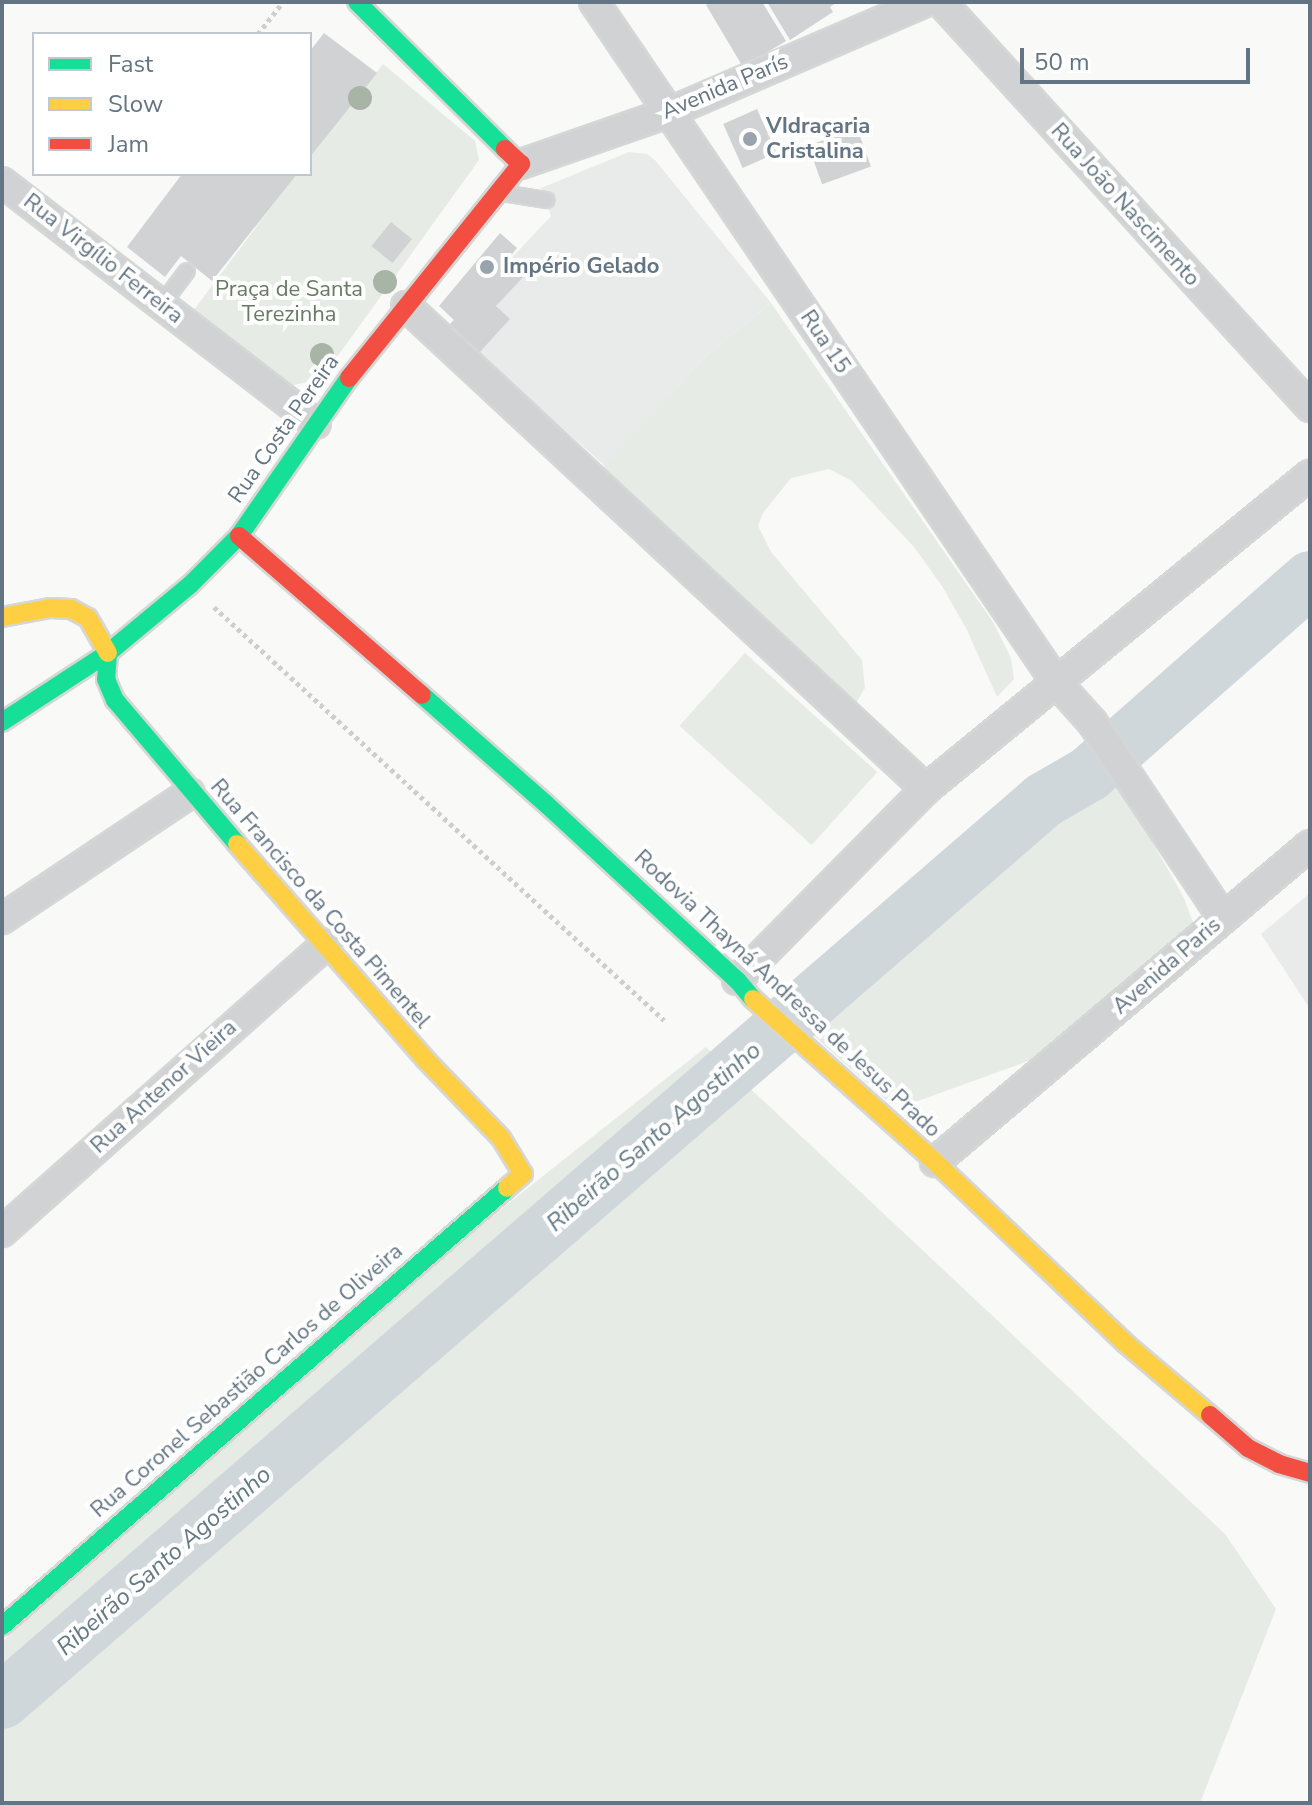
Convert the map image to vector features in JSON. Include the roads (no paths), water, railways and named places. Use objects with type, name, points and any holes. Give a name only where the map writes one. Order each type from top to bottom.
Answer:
[{"type":"street","points":[[357,2],[521,164]]},
{"type":"street","name":"Rua 15","points":[[594,2],[1056,682],[1092,722],[1223,918]]},
{"type":"street","name":"Avenida París","points":[[521,164],[670,112],[925,2]]},
{"type":"street","name":"Rua João Nascimento","points":[[941,2],[1310,407]]},
{"type":"street","name":"Rua Costa Pereira","points":[[108,653],[190,585],[239,536],[316,424],[521,164]]},
{"type":"street","name":"Rua Virgílio Ferreira","points":[[2,182],[316,424]]},
{"type":"street","points":[[406,306],[926,789]]},
{"type":"street","points":[[737,980],[926,789],[1310,475]]},
{"type":"street","name":"Rodovia Thayná Andressa de Jesus Prado","points":[[239,536],[546,804],[737,980],[758,1005],[935,1162],[1114,1333],[1248,1448],[1279,1464],[1310,1473]]},
{"type":"street","points":[[2,617],[50,608],[71,609],[88,618],[108,653],[2,722]]},
{"type":"street","name":"Rua Francisco da Costa Pimentel","points":[[108,653],[106,679],[115,700],[190,793],[327,943],[425,1059],[501,1138],[523,1174]]},
{"type":"street","points":[[2,919],[190,793]]},
{"type":"street","name":"Avenida Paris","points":[[935,1162],[1310,845]]},
{"type":"street","name":"Rua Antenor Vieira","points":[[2,1232],[327,943]]},
{"type":"street","name":"Rua Coronel Sebastião Carlos de Oliveira","points":[[2,1626],[523,1174]]},
{"type":"lane","points":[[498,193],[546,200]]},
{"type":"lane","points":[[162,304],[187,271]]},
{"type":"waterway","name":"Ribeirão Santo Agostinho","points":[[2,1701],[1044,800],[1089,774],[1310,579]]},
{"type":"place","name":"VIdraçaria Cristalina","points":[[750,139]]},
{"type":"place","name":"Império Gelado","points":[[487,267]]},
{"type":"park label","name":"Praça de Santa Terezinha","points":[[289,302]]}]
